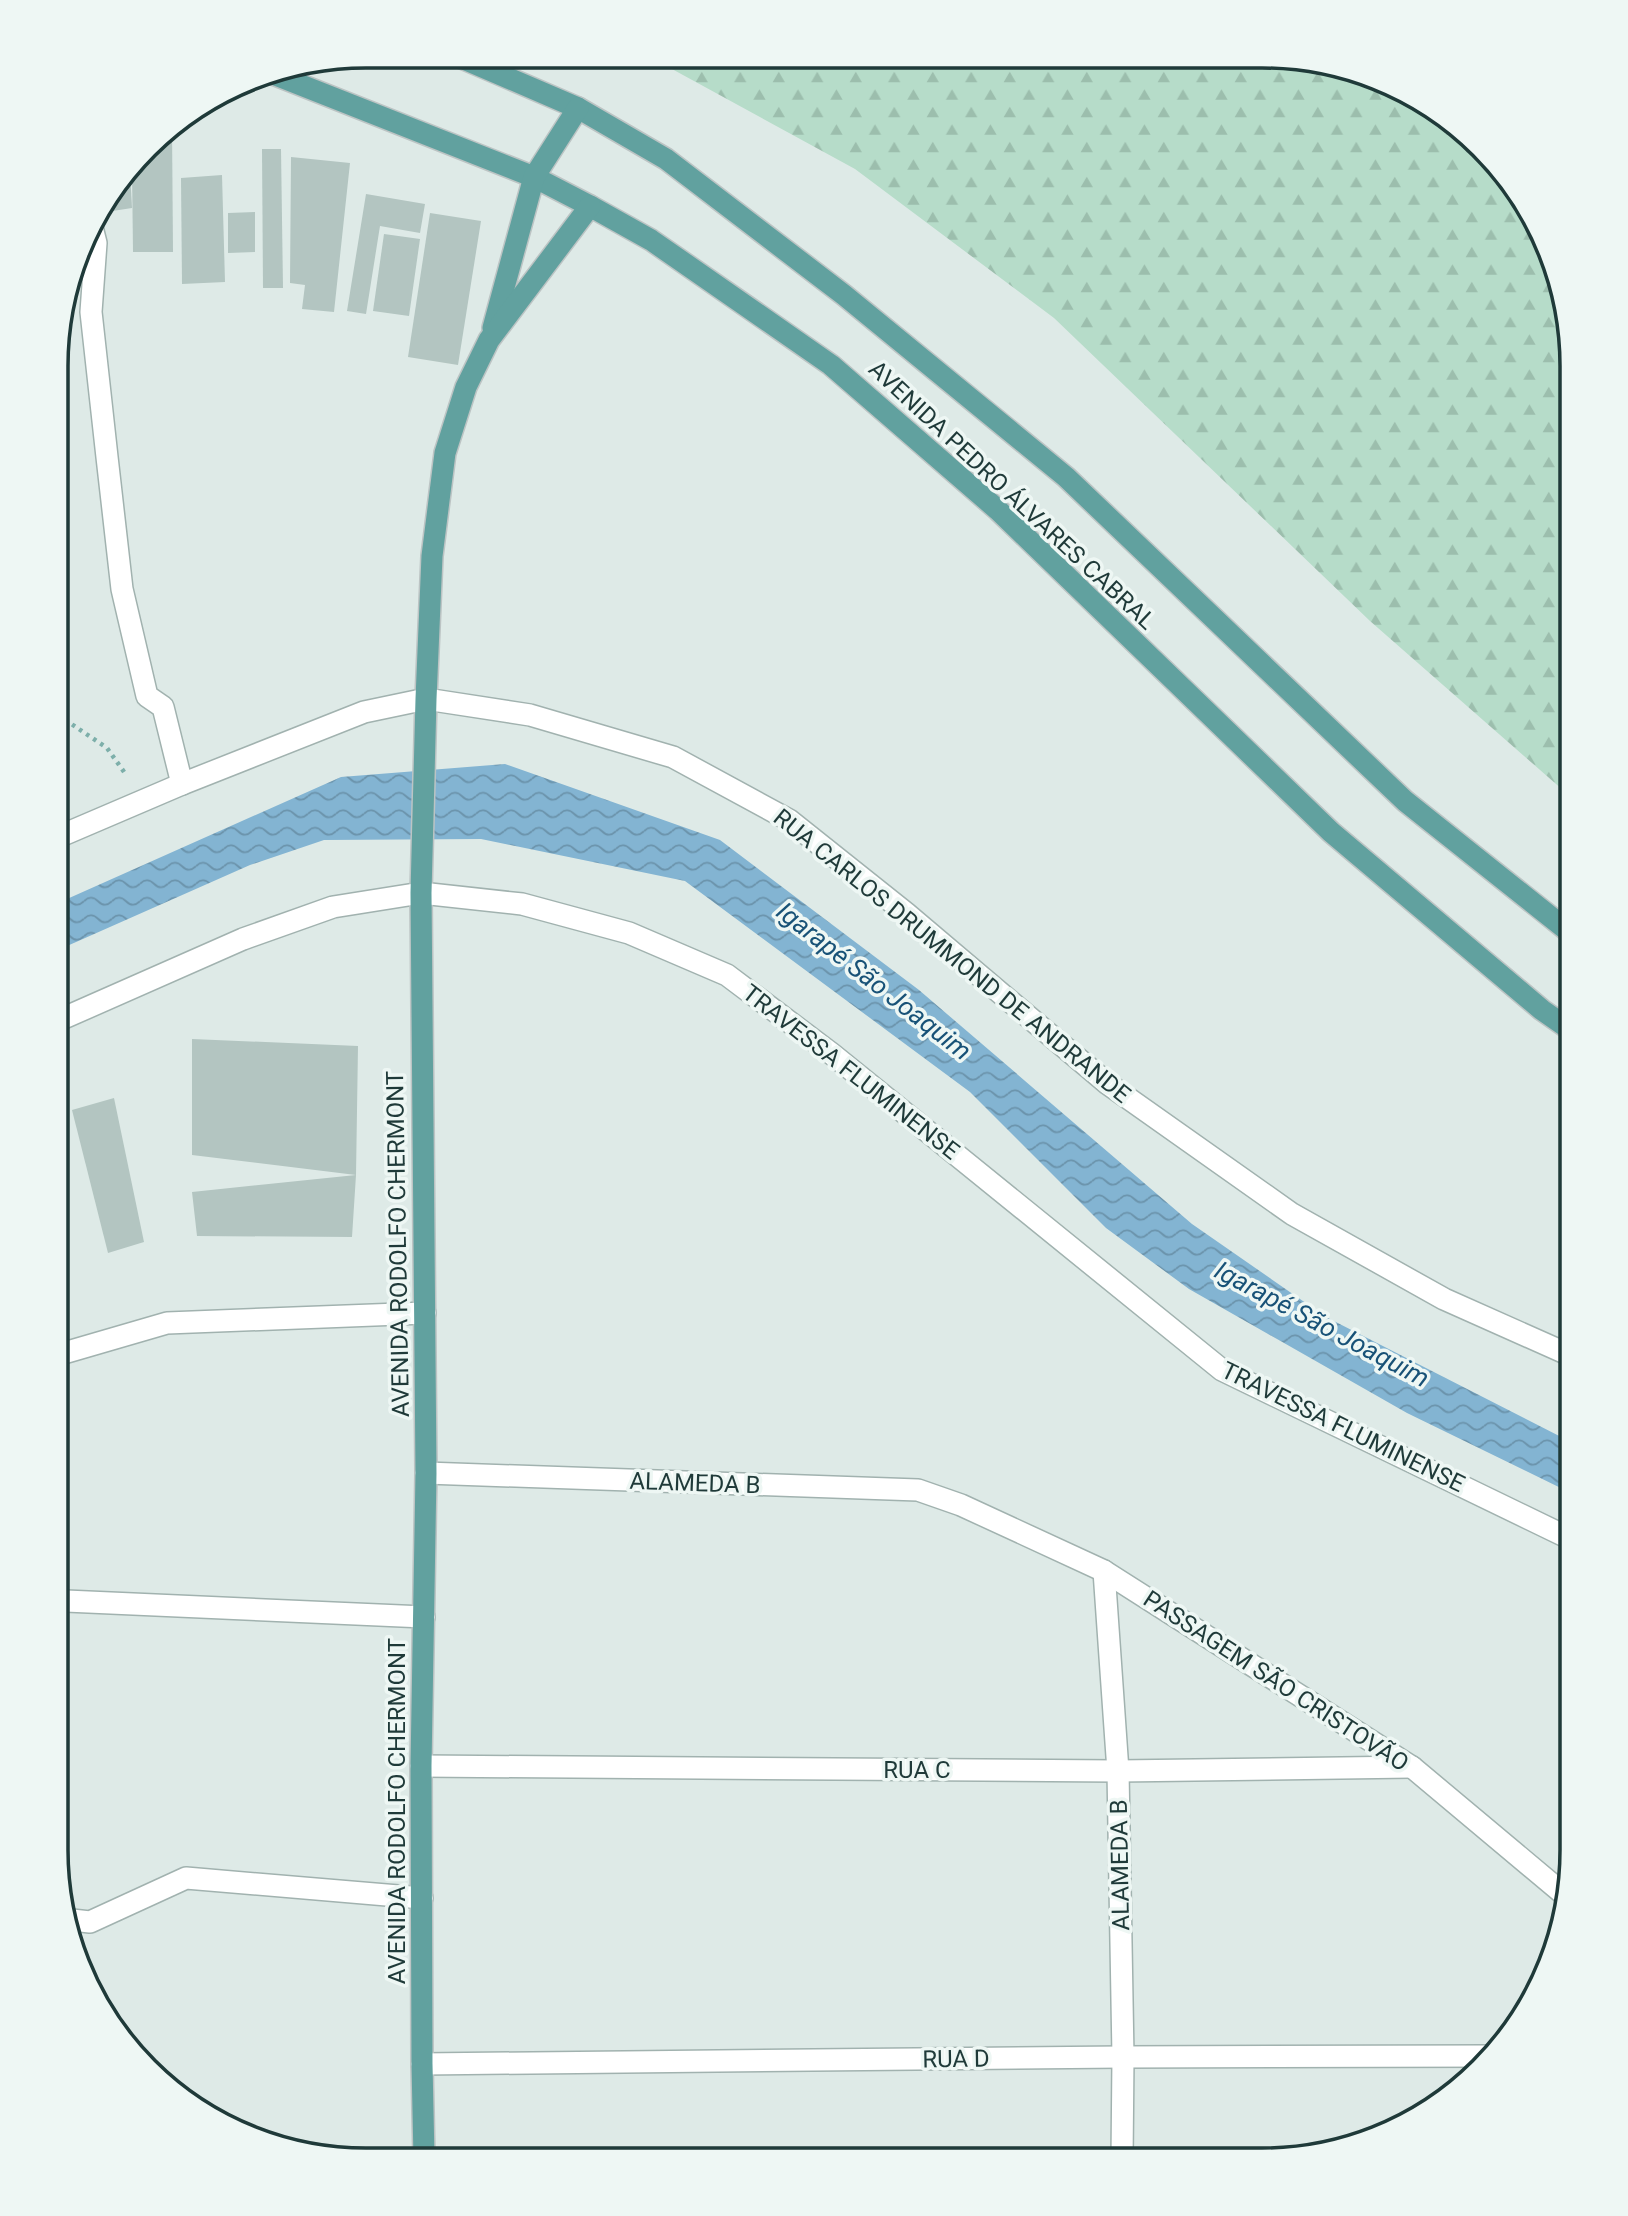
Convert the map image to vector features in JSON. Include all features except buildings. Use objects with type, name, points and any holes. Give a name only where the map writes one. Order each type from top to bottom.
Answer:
[{"type":"main road","name":"AVENIDA PEDRO ÁLVARES CABRAL","points":[[485,68],[578,108],[666,159],[844,295],[1066,477],[1405,802],[1560,925]]},
{"type":"main road","name":"AVENIDA PEDRO ÁLVARES CABRAL","points":[[286,79],[534,177],[590,206],[651,240],[831,365],[998,510],[1331,832],[1560,1023]]},
{"type":"main road","name":"AVENIDA RODOLFO CHERMONT","points":[[425,2148],[422,1766],[426,1473],[421,893],[432,556],[445,453],[466,387],[489,340],[534,177],[578,108]]},
{"type":"main road","name":"AVENIDA RODOLFO CHERMONT","points":[[489,340],[590,206]]},
{"type":"street","points":[[96,242],[91,312],[122,589],[147,696],[163,706],[181,784]]},
{"type":"street","name":"RUA CARLOS DRUMMOND DE ANDRANDE","points":[[68,833],[181,784],[363,712],[426,699],[530,715],[673,757],[789,820],[907,914],[1108,1083],[1292,1214],[1444,1299],[1560,1351]]},
{"type":"street","name":"TRAVESSA FLUMINENSE","points":[[68,1016],[243,939],[333,907],[421,893],[522,904],[629,933],[727,975],[832,1054],[1222,1370],[1560,1533]]},
{"type":"street","points":[[68,1352],[167,1323],[425,1313]]},
{"type":"street","name":"ALAMEDA B","points":[[426,1473],[918,1490],[961,1504]]},
{"type":"street","name":"PASSAGEM SÃO CRISTOVÃO","points":[[961,1504],[1104,1571],[1412,1767],[1557,1888]]},
{"type":"street","name":"ALAMEDA B","points":[[1104,1571],[1118,1771],[1122,2148]]},
{"type":"street","points":[[68,1601],[424,1617]]},
{"type":"street","name":"RUA C","points":[[422,1766],[1118,1771],[1412,1767]]},
{"type":"street","points":[[77,1921],[90,1922],[186,1878],[422,1898]]},
{"type":"street","name":"RUA D","points":[[422,2064],[1476,2056]]},
{"type":"path","points":[[68,722],[107,748],[128,777],[137,803]]},
{"type":"green space","points":[[670,68],[1281,69],[1339,78],[1376,91],[1411,108],[1458,142],[1486,170],[1520,217],[1537,252],[1554,308],[1560,367],[1560,787],[1370,621],[1054,318],[855,169]]},
{"type":"water","name":"Igarapé São Joaquim","points":[[505,764],[720,840],[919,990],[1192,1224],[1326,1317],[1560,1436],[1560,1488],[1407,1413],[1189,1289],[1106,1228],[970,1092],[685,881],[481,839],[324,840],[250,865],[68,946],[68,899],[341,777]]}]
